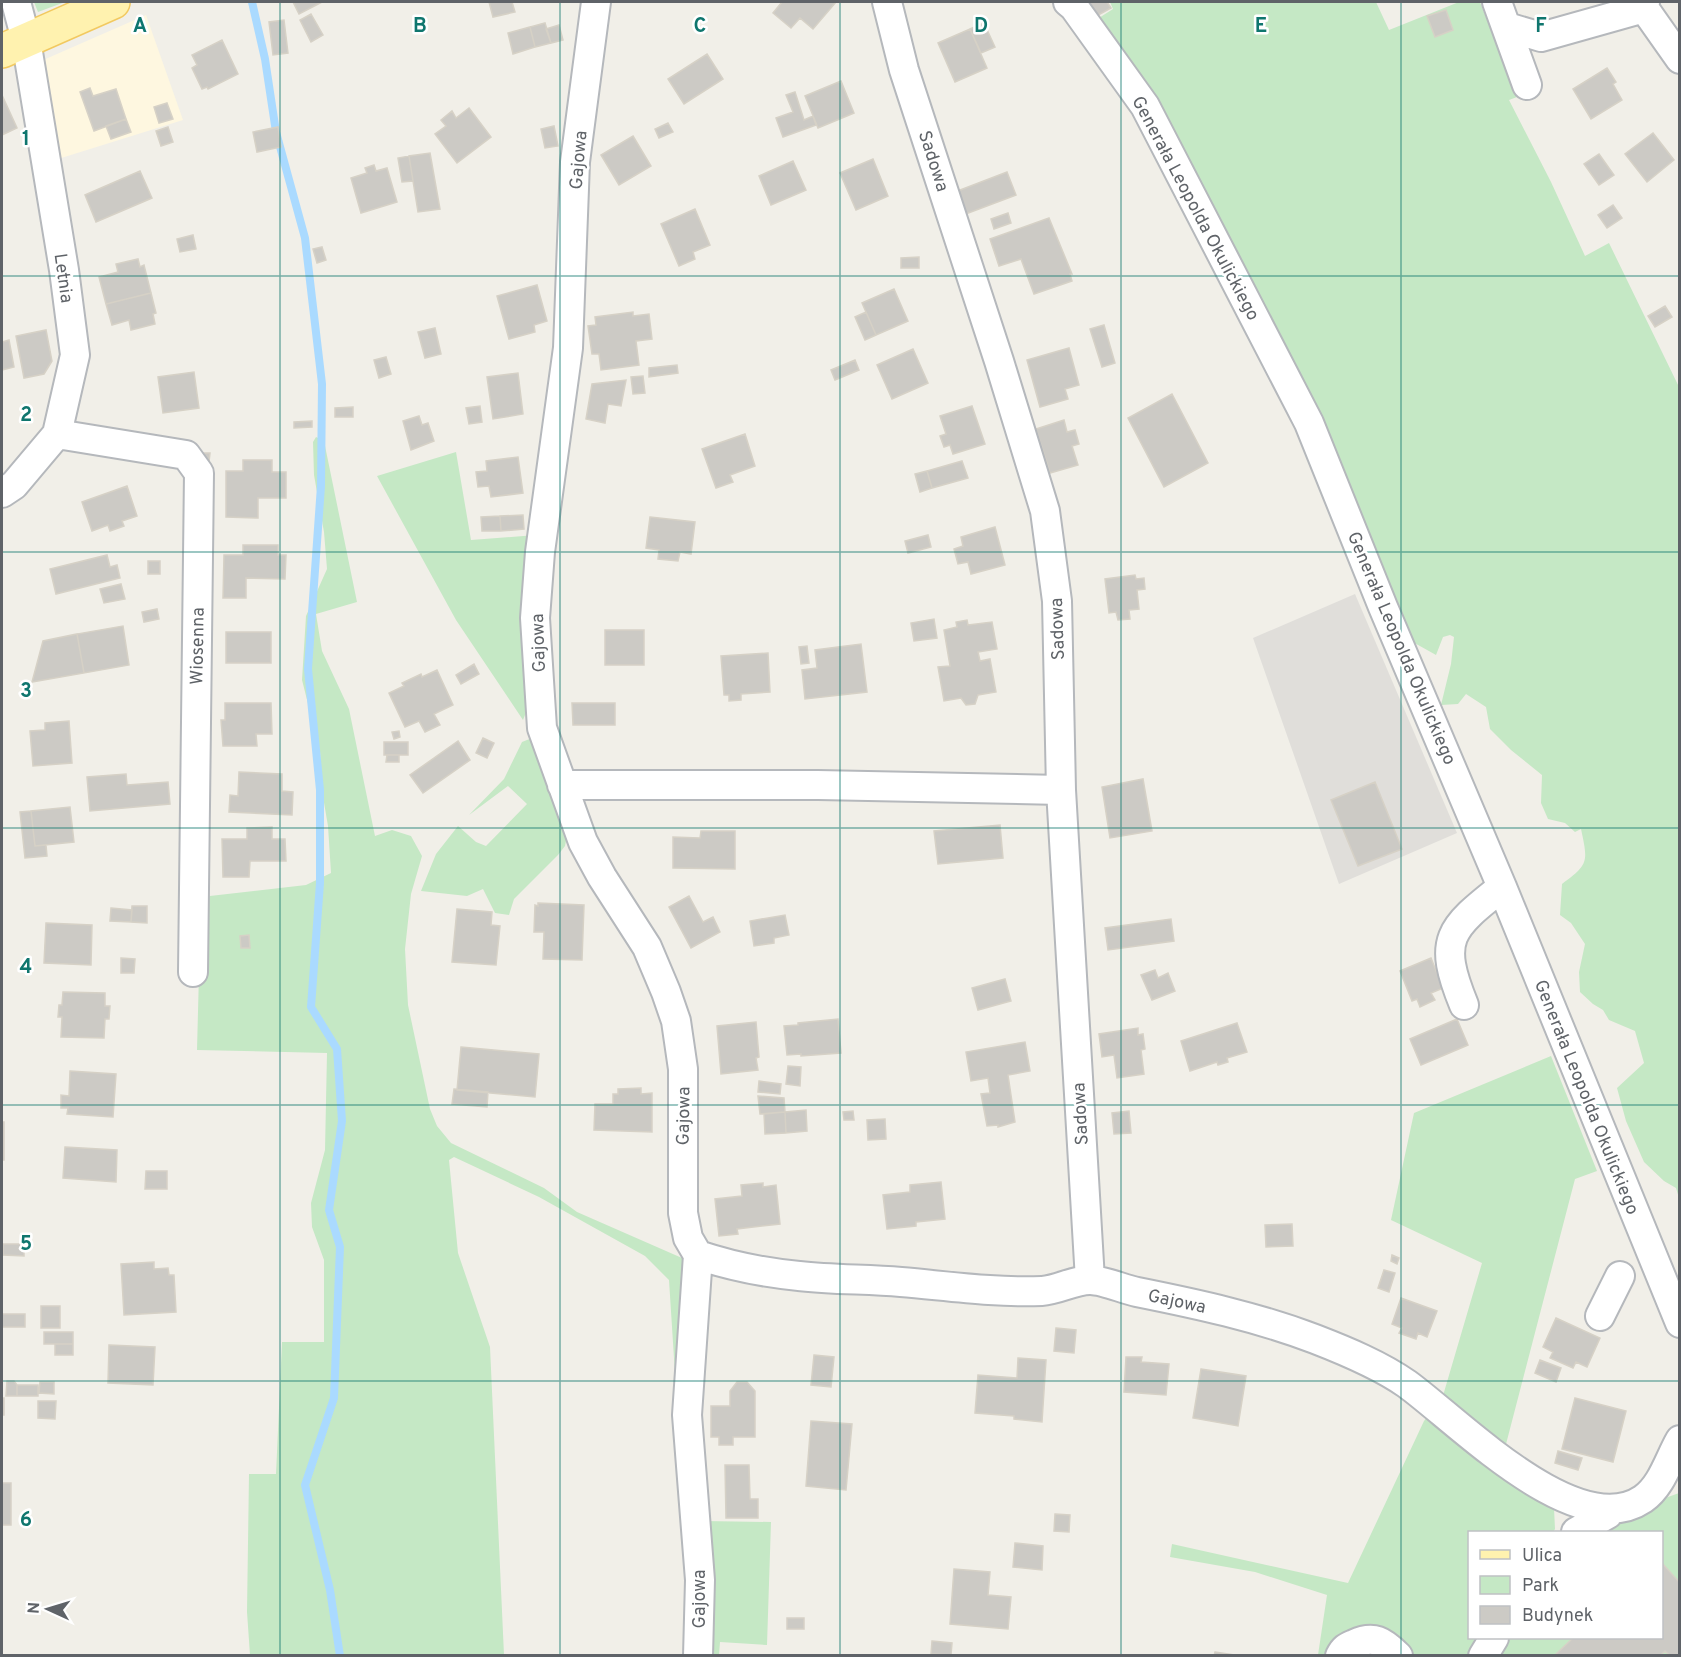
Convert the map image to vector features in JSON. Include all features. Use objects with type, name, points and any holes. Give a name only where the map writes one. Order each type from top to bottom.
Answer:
[{"type":"main road","points":[[14,46],[113,2]]},
{"type":"street","name":"Letnia","points":[[2,493],[14,485],[57,434],[75,355],[64,270],[14,46],[16,2]]},
{"type":"street","name":"Gajowa","points":[[596,2],[575,162],[568,348],[540,552],[535,618],[542,728],[583,842],[602,877],[647,947],[676,1021],[683,1069],[683,1213],[688,1238],[698,1255],[687,1415],[700,1580],[698,1656]]},
{"type":"street","name":"Sadowa","points":[[887,2],[904,70],[999,361],[1045,511],[1056,602],[1061,790],[1084,1096],[1090,1280]]},
{"type":"street","name":"Generała Leopolda Okulickiego","points":[[1068,2],[1074,7],[1145,106],[1309,423],[1680,1323]]},
{"type":"street","points":[[1502,14],[1541,37],[1645,5],[1680,59]]},
{"type":"street","points":[[1502,14],[1527,85]]},
{"type":"street","name":"Wiosenna","points":[[57,434],[186,455],[199,473],[193,972]]},
{"type":"street","points":[[562,785],[809,785],[1061,790]]},
{"type":"street","points":[[1464,1005],[1452,976],[1449,952],[1454,932],[1466,916],[1502,887]]},
{"type":"street","name":"Gajowa","points":[[698,1255],[797,1276],[902,1282],[959,1289],[1045,1291],[1090,1280],[1266,1323],[1353,1355],[1406,1383],[1511,1467],[1553,1493],[1594,1508],[1622,1508],[1641,1500],[1652,1491],[1661,1478],[1680,1440]]},
{"type":"street","points":[[1600,1316],[1620,1276]]},
{"type":"street","name":"Gajowa","points":[[1580,1531],[1608,1514],[1608,1509]]},
{"type":"street","points":[[1340,1656],[1344,1648],[1367,1638],[1386,1644],[1398,1656]]},
{"type":"street","points":[[1483,1656],[1493,1639]]},
{"type":"shaded area","points":[[146,15],[183,120],[58,159],[41,61]]},
{"type":"shaded area","points":[[1355,594],[1457,833],[1339,884],[1253,638]]},
{"type":"green space","points":[[34,2],[65,2],[38,12]]},
{"type":"green space","points":[[1110,2],[1376,2],[1389,30],[1459,2],[1480,2],[1517,97],[1509,100],[1551,182],[1585,256],[1609,243],[1679,387],[1679,1198],[1676,1188],[1664,1181],[1644,1162],[1626,1121],[1617,1088],[1644,1063],[1635,1031],[1609,1020],[1603,1010],[1580,992],[1579,972],[1585,944],[1571,923],[1560,915],[1562,884],[1582,867],[1584,861],[1585,849],[1581,829],[1575,832],[1565,823],[1548,819],[1541,803],[1542,775],[1511,750],[1490,729],[1486,707],[1466,694],[1458,704],[1441,705],[1451,664],[1454,637],[1450,635],[1443,637],[1436,655],[1402,636],[1091,23],[1113,9]]},
{"type":"green space","points":[[316,437],[324,441],[357,602],[316,614],[322,651],[349,709],[375,836],[392,830],[411,836],[422,856],[411,894],[405,949],[408,1005],[430,1109],[437,1126],[451,1143],[544,1188],[577,1212],[682,1258],[693,1284],[688,1577],[669,1280],[645,1256],[539,1197],[454,1157],[449,1160],[458,1253],[490,1347],[504,1655],[250,1655],[247,1612],[249,1474],[276,1474],[282,1342],[324,1342],[324,1260],[312,1227],[311,1203],[325,1150],[327,1053],[197,1050],[201,897],[306,885],[331,873],[320,751],[302,680],[306,616],[327,569],[324,532],[314,475],[313,442]]},
{"type":"green space","points":[[456,452],[471,540],[536,535],[533,695],[523,720],[456,620],[377,476]]},
{"type":"green space","points":[[532,738],[568,831],[565,846],[514,899],[509,915],[495,913],[483,889],[467,896],[421,891],[436,854],[458,826],[476,842],[486,846],[527,804],[508,786],[469,815],[504,779],[522,742]]},
{"type":"green space","points":[[1551,1056],[1597,1171],[1575,1179],[1505,1448],[1442,1399],[1482,1263],[1391,1220],[1414,1113]]},
{"type":"green space","points":[[1431,1412],[1554,1508],[1554,1531],[1468,1531],[1468,1639],[1484,1639],[1474,1655],[1318,1655],[1327,1595],[1255,1572],[1170,1557],[1172,1544],[1348,1583],[1424,1421]]},
{"type":"green space","points":[[1679,1493],[1679,1655],[1495,1656],[1504,1639],[1663,1639],[1663,1531],[1587,1531],[1611,1518]]},
{"type":"green space","points":[[704,1521],[771,1522],[767,1645],[720,1642],[719,1655],[706,1655]]},
{"type":"building","points":[[293,2],[322,2],[299,14]]},
{"type":"building","points":[[489,2],[512,2],[515,12],[493,17]]},
{"type":"building","points":[[782,2],[836,2],[813,29],[800,18],[791,28],[773,13]]},
{"type":"building","points":[[1084,2],[1107,2],[1111,8],[1093,18]]},
{"type":"building","points":[[1446,10],[1453,30],[1435,37],[1427,16]]},
{"type":"building","points":[[311,14],[323,35],[311,42],[300,20]]},
{"type":"building","points":[[284,20],[288,53],[273,55],[269,22]]},
{"type":"building","points":[[545,23],[551,43],[535,47],[530,27]]},
{"type":"building","points":[[984,23],[995,47],[981,53],[970,29]]},
{"type":"building","points":[[559,25],[563,40],[551,43],[546,29]]},
{"type":"building","points":[[530,27],[535,47],[513,54],[508,33]]},
{"type":"building","points":[[970,29],[987,68],[955,82],[938,43]]},
{"type":"building","points":[[222,40],[238,74],[208,89],[207,87],[202,89],[192,68],[197,65],[192,55]]},
{"type":"building","points":[[707,54],[723,79],[684,104],[668,79]]},
{"type":"building","points":[[1607,68],[1616,82],[1613,84],[1622,100],[1591,119],[1573,89]]},
{"type":"building","points":[[841,81],[854,113],[818,128],[805,96]]},
{"type":"building","points":[[90,88],[93,96],[116,89],[126,119],[94,131],[80,92]]},
{"type":"building","points":[[795,92],[804,120],[813,116],[816,125],[783,137],[776,118],[793,112],[786,95]]},
{"type":"building","points":[[2,95],[17,128],[2,135]]},
{"type":"building","points":[[167,103],[173,119],[159,123],[154,107]]},
{"type":"building","points":[[469,108],[491,137],[457,163],[435,134],[446,126],[441,120],[452,111],[456,118]]},
{"type":"building","points":[[126,119],[131,132],[111,139],[106,126]]},
{"type":"building","points":[[668,123],[673,132],[659,138],[655,129]]},
{"type":"building","points":[[554,126],[558,146],[545,148],[541,129]]},
{"type":"building","points":[[168,127],[173,142],[161,146],[156,131]]},
{"type":"building","points":[[278,127],[281,147],[257,152],[253,132]]},
{"type":"building","points":[[1653,133],[1674,160],[1647,182],[1625,154]]},
{"type":"building","points":[[633,136],[651,166],[619,185],[601,155]]},
{"type":"building","points":[[430,153],[440,209],[418,212],[409,156]]},
{"type":"building","points":[[1599,154],[1614,175],[1599,185],[1584,164]]},
{"type":"building","points":[[409,156],[413,181],[402,182],[398,158]]},
{"type":"building","points":[[873,159],[888,196],[856,210],[840,173]]},
{"type":"building","points":[[793,161],[806,190],[771,205],[759,176]]},
{"type":"building","points":[[374,165],[376,171],[387,168],[397,202],[361,213],[351,178],[367,173],[365,168]]},
{"type":"building","points":[[140,171],[152,198],[96,222],[85,195]]},
{"type":"building","points":[[1007,172],[1016,195],[963,215],[955,192]]},
{"type":"building","points":[[1613,205],[1622,218],[1607,228],[1598,215]]},
{"type":"building","points":[[695,209],[710,245],[693,252],[695,259],[679,266],[661,224]]},
{"type":"building","points":[[1008,213],[1011,223],[994,229],[991,219]]},
{"type":"building","points":[[1049,218],[1072,274],[1070,274],[1072,281],[1034,294],[1021,259],[999,266],[990,239]]},
{"type":"building","points":[[193,235],[196,249],[180,252],[177,239]]},
{"type":"building","points":[[322,247],[326,260],[317,263],[313,249]]},
{"type":"building","points":[[919,257],[919,268],[901,268],[901,258]]},
{"type":"building","points":[[138,259],[140,267],[144,265],[151,293],[106,304],[99,277],[118,272],[116,264]]},
{"type":"building","points":[[537,285],[547,321],[534,325],[535,332],[509,339],[497,296]]},
{"type":"building","points":[[894,289],[908,321],[876,335],[862,303]]},
{"type":"building","points":[[151,293],[156,313],[153,314],[155,324],[131,330],[129,320],[112,325],[106,304]]},
{"type":"building","points":[[1665,306],[1672,317],[1655,327],[1648,316]]},
{"type":"building","points":[[633,312],[633,316],[649,314],[652,339],[636,341],[639,365],[601,370],[599,354],[592,354],[588,326],[596,325],[595,317]]},
{"type":"building","points":[[866,312],[876,335],[865,340],[855,317]]},
{"type":"building","points":[[1104,325],[1115,363],[1102,367],[1090,329]]},
{"type":"building","points":[[435,328],[441,354],[425,358],[418,332]]},
{"type":"building","points":[[46,330],[52,361],[44,374],[24,378],[16,336]]},
{"type":"building","points":[[9,340],[14,367],[2,370],[2,342]]},
{"type":"building","points":[[1069,348],[1079,385],[1065,389],[1068,399],[1040,407],[1027,360]]},
{"type":"building","points":[[913,349],[928,383],[892,399],[877,365]]},
{"type":"building","points":[[386,357],[391,374],[379,378],[374,360]]},
{"type":"building","points":[[855,360],[859,370],[835,380],[831,370]]},
{"type":"building","points":[[677,365],[678,373],[649,377],[649,368]]},
{"type":"building","points":[[194,372],[199,408],[163,413],[158,377]]},
{"type":"building","points":[[518,373],[523,414],[493,419],[487,377]]},
{"type":"building","points":[[643,376],[645,393],[633,394],[631,377]]},
{"type":"building","points":[[626,380],[621,406],[608,404],[605,423],[586,419],[592,384]]},
{"type":"building","points":[[1172,394],[1208,463],[1164,487],[1128,418]]},
{"type":"building","points":[[480,406],[482,422],[469,424],[466,408]]},
{"type":"building","points":[[972,406],[985,444],[953,454],[950,445],[944,447],[940,436],[946,434],[940,416]]},
{"type":"building","points":[[353,407],[353,417],[335,417],[335,408]]},
{"type":"building","points":[[419,416],[422,425],[428,423],[434,441],[411,450],[403,421]]},
{"type":"building","points":[[1064,420],[1067,432],[1075,430],[1079,444],[1072,446],[1078,465],[1050,473],[1036,429]]},
{"type":"building","points":[[312,421],[312,427],[294,428],[294,422]]},
{"type":"building","points":[[745,434],[755,466],[730,475],[733,482],[716,488],[702,449]]},
{"type":"building","points":[[204,453],[210,453],[209,462],[203,462]]},
{"type":"building","points":[[518,457],[523,493],[491,497],[489,486],[478,487],[476,472],[487,471],[486,461]]},
{"type":"building","points":[[243,460],[272,460],[272,472],[286,472],[286,498],[258,498],[258,518],[226,517],[226,471],[243,471]]},
{"type":"building","points":[[962,461],[968,478],[932,488],[927,471]]},
{"type":"building","points":[[927,471],[932,488],[920,492],[915,474]]},
{"type":"building","points":[[127,486],[137,516],[122,521],[124,526],[110,531],[108,525],[92,531],[82,502]]},
{"type":"building","points":[[523,515],[524,529],[501,531],[500,516]]},
{"type":"building","points":[[500,516],[501,531],[482,531],[481,517]]},
{"type":"building","points":[[650,517],[695,522],[691,554],[680,552],[678,561],[658,559],[659,550],[646,548]]},
{"type":"building","points":[[995,527],[1005,565],[971,574],[968,562],[958,564],[954,549],[963,546],[961,537]]},
{"type":"building","points":[[928,535],[931,547],[908,553],[905,541]]},
{"type":"building","points":[[243,545],[278,545],[278,555],[286,555],[285,579],[246,578],[246,598],[223,598],[224,555],[243,555]]},
{"type":"building","points":[[107,555],[110,567],[117,565],[120,578],[56,594],[50,569]]},
{"type":"building","points":[[148,561],[160,561],[160,574],[148,574]]},
{"type":"building","points":[[1135,575],[1136,579],[1144,578],[1145,589],[1137,590],[1139,609],[1129,610],[1130,619],[1118,620],[1116,612],[1109,613],[1105,579]]},
{"type":"building","points":[[121,584],[125,599],[104,603],[100,589]]},
{"type":"building","points":[[157,609],[159,619],[144,622],[142,612]]},
{"type":"building","points":[[934,619],[937,638],[914,641],[911,623]]},
{"type":"building","points":[[967,620],[968,625],[992,622],[997,649],[978,652],[980,661],[990,659],[996,692],[978,695],[975,704],[966,705],[961,698],[944,701],[938,667],[950,666],[944,630],[957,627],[956,622]]},
{"type":"building","points":[[123,626],[129,665],[84,673],[77,634]]},
{"type":"building","points":[[605,630],[644,630],[644,665],[605,665]]},
{"type":"building","points":[[226,632],[271,632],[271,663],[226,663]]},
{"type":"building","points":[[77,634],[84,673],[32,682],[43,641]]},
{"type":"building","points":[[861,644],[867,692],[805,699],[802,670],[817,668],[815,650]]},
{"type":"building","points":[[807,646],[809,663],[801,664],[799,647]]},
{"type":"building","points":[[768,653],[770,692],[741,694],[741,700],[729,701],[729,695],[724,695],[721,656]]},
{"type":"building","points":[[474,664],[479,674],[461,684],[456,675]]},
{"type":"building","points":[[437,670],[453,705],[434,714],[440,725],[425,732],[419,721],[405,727],[389,693],[404,686],[402,683],[421,674],[422,677]]},
{"type":"building","points":[[225,703],[271,703],[272,734],[256,734],[257,746],[223,746],[221,720],[225,720]]},
{"type":"building","points":[[572,703],[615,703],[615,725],[573,725]]},
{"type":"building","points":[[69,721],[72,763],[33,766],[30,731],[45,730],[45,723]]},
{"type":"building","points":[[399,731],[400,737],[394,739],[392,732]]},
{"type":"building","points":[[483,738],[494,743],[487,758],[476,753]]},
{"type":"building","points":[[458,741],[470,760],[423,793],[410,775]]},
{"type":"building","points":[[384,742],[408,742],[408,755],[384,755]]},
{"type":"building","points":[[387,755],[399,755],[399,762],[386,762]]},
{"type":"building","points":[[239,772],[282,774],[282,791],[293,792],[292,815],[229,812],[230,795],[238,796]]},
{"type":"building","points":[[126,774],[127,785],[168,782],[170,804],[90,811],[87,777]]},
{"type":"building","points":[[1143,779],[1152,831],[1110,838],[1102,787]]},
{"type":"building","points":[[1375,782],[1402,849],[1358,866],[1331,800]]},
{"type":"building","points":[[70,807],[74,842],[35,846],[31,811]]},
{"type":"building","points":[[31,811],[35,846],[46,845],[47,856],[25,858],[20,812]]},
{"type":"building","points":[[1000,825],[1003,858],[938,864],[934,831]]},
{"type":"building","points":[[272,827],[272,839],[285,839],[286,861],[250,861],[249,877],[223,877],[222,839],[247,839],[247,828]]},
{"type":"building","points":[[701,831],[735,831],[735,869],[673,868],[673,837],[700,838]]},
{"type":"building","points":[[689,896],[703,922],[713,917],[720,932],[691,948],[669,907]]},
{"type":"building","points":[[538,903],[584,905],[582,960],[543,959],[544,932],[534,932],[535,905],[538,906]]},
{"type":"building","points":[[132,906],[147,906],[147,923],[131,922]]},
{"type":"building","points":[[111,908],[132,910],[131,922],[110,921]]},
{"type":"building","points":[[457,909],[492,912],[491,925],[500,926],[496,965],[452,962]]},
{"type":"building","points":[[785,915],[789,935],[774,938],[774,943],[754,946],[750,921]]},
{"type":"building","points":[[1171,919],[1174,941],[1108,950],[1105,928]]},
{"type":"building","points":[[46,923],[92,925],[91,965],[44,963]]},
{"type":"building","points":[[249,935],[250,948],[241,948],[240,936]]},
{"type":"building","points":[[121,958],[135,959],[134,973],[121,973]]},
{"type":"building","points":[[1431,958],[1443,988],[1431,993],[1435,1000],[1420,1007],[1417,999],[1412,1001],[1400,971]]},
{"type":"building","points":[[1155,970],[1158,978],[1168,973],[1175,991],[1152,1000],[1141,975]]},
{"type":"building","points":[[1005,979],[1011,1001],[978,1010],[972,988]]},
{"type":"building","points":[[63,992],[105,993],[105,1006],[110,1006],[109,1019],[105,1019],[104,1038],[61,1037],[62,1017],[58,1017]]},
{"type":"building","points":[[838,1019],[841,1053],[787,1055],[784,1026]]},
{"type":"building","points":[[1457,1019],[1468,1045],[1421,1065],[1410,1039]]},
{"type":"building","points":[[756,1022],[758,1070],[721,1074],[717,1026]]},
{"type":"building","points":[[1237,1023],[1247,1052],[1227,1058],[1228,1062],[1218,1065],[1217,1062],[1190,1071],[1181,1041]]},
{"type":"building","points":[[1138,1028],[1138,1035],[1143,1034],[1145,1049],[1141,1050],[1144,1074],[1117,1078],[1114,1055],[1102,1057],[1099,1034]]},
{"type":"building","points":[[1025,1042],[1030,1071],[1008,1075],[1015,1122],[998,1127],[998,1125],[987,1126],[981,1094],[990,1093],[988,1078],[971,1081],[966,1052]]},
{"type":"building","points":[[461,1047],[539,1054],[535,1097],[457,1090]]},
{"type":"building","points":[[788,1066],[801,1067],[800,1086],[786,1084]]},
{"type":"building","points":[[70,1071],[116,1074],[113,1117],[67,1114],[68,1108],[61,1108],[61,1095],[69,1096]]},
{"type":"building","points":[[759,1081],[781,1084],[780,1094],[758,1092]]},
{"type":"building","points":[[641,1088],[641,1094],[652,1093],[652,1132],[594,1130],[595,1104],[613,1104],[613,1094],[618,1094],[618,1089]]},
{"type":"building","points":[[454,1089],[488,1092],[487,1107],[452,1104]]},
{"type":"building","points":[[758,1096],[784,1098],[785,1112],[760,1114]]},
{"type":"building","points":[[806,1110],[807,1131],[786,1133],[785,1112]]},
{"type":"building","points":[[853,1111],[854,1120],[844,1120],[843,1112]]},
{"type":"building","points":[[1129,1111],[1131,1133],[1114,1134],[1112,1113]]},
{"type":"building","points":[[785,1112],[786,1133],[765,1134],[764,1114]]},
{"type":"building","points":[[885,1119],[886,1139],[868,1140],[867,1120]]},
{"type":"building","points":[[2,1122],[4,1122],[4,1160],[2,1160]]},
{"type":"building","points":[[65,1147],[117,1150],[116,1182],[63,1178]]},
{"type":"building","points":[[146,1171],[167,1171],[167,1189],[145,1189]]},
{"type":"building","points":[[941,1182],[945,1219],[916,1222],[916,1226],[887,1229],[883,1195],[910,1192],[910,1185]]},
{"type":"building","points":[[763,1183],[763,1187],[776,1185],[780,1224],[737,1229],[738,1234],[719,1236],[715,1199],[742,1196],[741,1185]]},
{"type":"building","points":[[1292,1224],[1293,1246],[1266,1247],[1265,1225]]},
{"type":"building","points":[[3,1244],[24,1244],[24,1256],[3,1255]]},
{"type":"building","points":[[1392,1255],[1399,1258],[1397,1264],[1391,1261]]},
{"type":"building","points":[[154,1262],[154,1269],[168,1268],[169,1275],[174,1275],[176,1312],[124,1315],[121,1264]]},
{"type":"building","points":[[1384,1270],[1395,1273],[1389,1292],[1378,1288]]},
{"type":"building","points":[[1401,1298],[1437,1311],[1427,1337],[1418,1333],[1416,1339],[1399,1333],[1402,1328],[1392,1324]]},
{"type":"building","points":[[41,1306],[60,1306],[60,1328],[41,1328]]},
{"type":"building","points":[[2,1314],[25,1314],[25,1327],[2,1327]]},
{"type":"building","points":[[1556,1318],[1600,1338],[1587,1367],[1576,1362],[1573,1368],[1550,1358],[1553,1352],[1543,1347]]},
{"type":"building","points":[[1056,1328],[1076,1330],[1074,1353],[1054,1351]]},
{"type":"building","points":[[44,1332],[73,1332],[73,1344],[44,1344]]},
{"type":"building","points":[[55,1344],[73,1344],[73,1355],[55,1355]]},
{"type":"building","points":[[109,1345],[155,1347],[153,1385],[108,1383]]},
{"type":"building","points":[[814,1355],[834,1357],[831,1387],[811,1385]]},
{"type":"building","points":[[1126,1357],[1142,1357],[1141,1362],[1169,1364],[1166,1395],[1124,1392]]},
{"type":"building","points":[[1018,1358],[1046,1360],[1042,1422],[1014,1419],[1014,1416],[975,1413],[978,1375],[1017,1378]]},
{"type":"building","points":[[1540,1360],[1561,1368],[1556,1382],[1535,1373]]},
{"type":"building","points":[[1201,1369],[1246,1376],[1238,1426],[1193,1418]]},
{"type":"building","points":[[7,1381],[14,1381],[17,1385],[17,1396],[6,1396]]},
{"type":"building","points":[[40,1382],[54,1382],[54,1394],[39,1393]]},
{"type":"building","points":[[737,1382],[747,1382],[755,1391],[755,1437],[733,1437],[733,1445],[719,1445],[719,1437],[711,1437],[711,1406],[730,1406],[730,1391]]},
{"type":"building","points":[[17,1385],[38,1385],[38,1396],[17,1396]]},
{"type":"building","points":[[2,1398],[4,1398],[4,1415],[2,1415]]},
{"type":"building","points":[[1575,1398],[1626,1411],[1613,1462],[1562,1449]]},
{"type":"building","points":[[38,1401],[56,1401],[55,1419],[38,1418]]},
{"type":"building","points":[[811,1421],[852,1424],[846,1490],[806,1486]]},
{"type":"building","points":[[1558,1451],[1582,1458],[1578,1470],[1555,1463]]},
{"type":"building","points":[[725,1465],[749,1465],[750,1499],[758,1499],[758,1518],[726,1518]]},
{"type":"building","points":[[2,1483],[11,1483],[11,1525],[2,1525]]},
{"type":"building","points":[[1055,1514],[1070,1515],[1069,1532],[1054,1531]]},
{"type":"building","points":[[1015,1543],[1043,1546],[1042,1570],[1013,1567]]},
{"type":"building","points":[[1663,1564],[1680,1583],[1680,1656],[1670,1656],[1665,1651],[1660,1656],[1554,1656],[1572,1639],[1663,1639]]},
{"type":"building","points":[[954,1569],[990,1572],[988,1595],[1011,1597],[1008,1629],[950,1624]]},
{"type":"building","points":[[787,1618],[804,1618],[804,1629],[787,1629]]},
{"type":"building","points":[[932,1641],[952,1643],[951,1655],[931,1654]]},
{"type":"building","points":[[1215,1652],[1241,1656],[1214,1656]]},
{"type":"waterway","points":[[252,2],[265,59],[276,132],[305,238],[322,384],[321,486],[308,669],[320,790],[320,883],[311,1007],[337,1049],[342,1121],[329,1210],[340,1247],[334,1398],[305,1485],[330,1590],[340,1656]]}]
